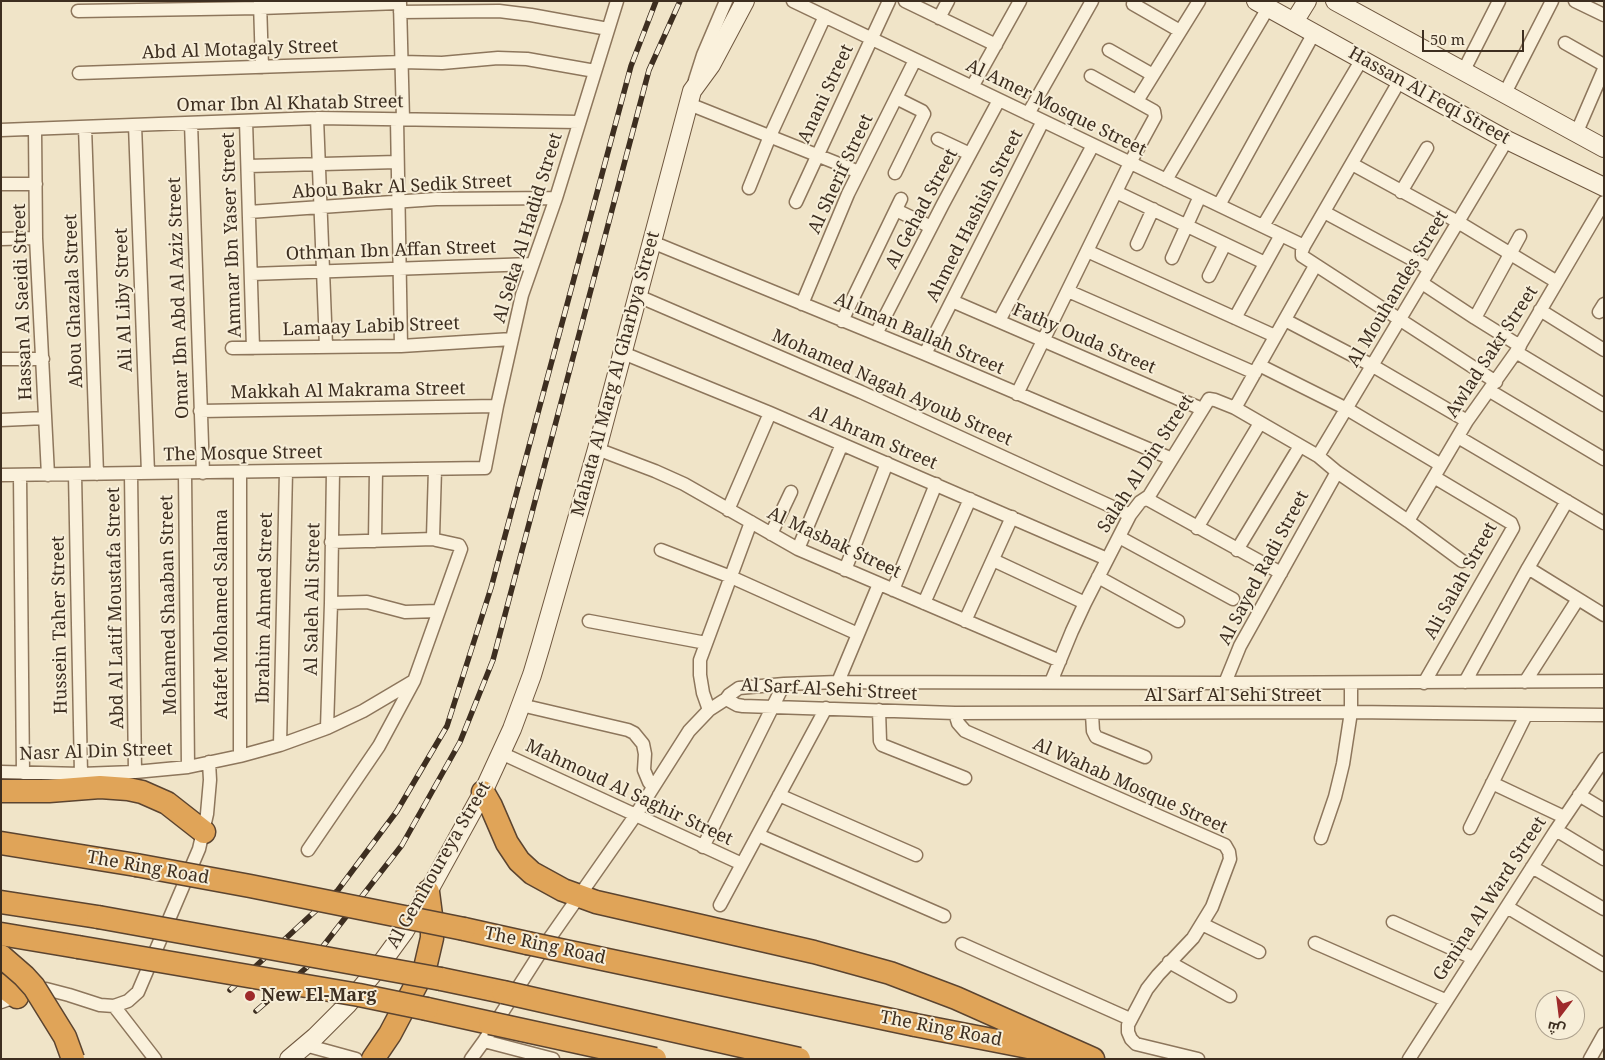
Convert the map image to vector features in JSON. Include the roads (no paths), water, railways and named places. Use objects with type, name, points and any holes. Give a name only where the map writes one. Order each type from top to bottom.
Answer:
[{"type":"highway","points":[[1,791],[128,789],[142,792],[167,803],[204,832]]},
{"type":"highway","points":[[483,792],[507,843],[519,861],[539,878],[579,896],[596,902],[814,952],[890,973],[956,998],[1093,1059]]},
{"type":"highway","name":"The Ring Road","points":[[1,843],[222,881],[364,908],[914,1025],[1086,1059]]},
{"type":"highway","points":[[372,1059],[390,1034],[419,982],[429,953],[432,923],[428,892]]},
{"type":"highway","points":[[1,902],[202,935],[441,979],[799,1059]]},
{"type":"highway","points":[[1,934],[359,995],[655,1059]]},
{"type":"highway","points":[[1,956],[34,987],[79,1059]]},
{"type":"highway","points":[[65,1037],[73,1059]]},
{"type":"main road","name":"Mahata Al Marg Al Gharbya Street","points":[[501,753],[522,705],[541,645],[597,449],[690,97],[711,64],[744,1]]},
{"type":"main road","points":[[1294,22],[1307,1]]},
{"type":"main road","name":"Hassan Al Feqi Street","points":[[1338,2],[1504,95],[1604,148]]},
{"type":"main road","name":"Hassan Al Feqi Street","points":[[1262,5],[1508,140],[1604,187]]},
{"type":"main road","name":"Al Gemhoureya Street","points":[[289,1059],[347,1004],[377,969],[404,932],[483,792],[501,753]]},
{"type":"street","name":"Al Seka Al Hadid Street","points":[[485,468],[522,295],[556,198],[617,1]]},
{"type":"street","points":[[726,1],[703,54],[690,97],[770,136],[859,172]]},
{"type":"street","name":"Al Amer Mosque Street","points":[[793,1],[1304,246]]},
{"type":"street","name":"Anani Street","points":[[796,202],[889,1]]},
{"type":"street","points":[[905,1],[996,45]]},
{"type":"street","points":[[939,18],[948,1]]},
{"type":"street","points":[[972,87],[1020,1]]},
{"type":"street","points":[[1028,114],[1092,1]]},
{"type":"street","points":[[1137,101],[1199,1]]},
{"type":"street","points":[[1463,72],[1499,1]]},
{"type":"street","points":[[1504,95],[1552,1]]},
{"type":"street","points":[[1574,1],[1604,15]]},
{"type":"street","points":[[1133,4],[1180,31]]},
{"type":"street","points":[[78,11],[260,5],[400,6],[531,15],[608,28]]},
{"type":"street","points":[[260,5],[262,66]]},
{"type":"street","points":[[1166,180],[1262,5]]},
{"type":"street","points":[[400,6],[402,62],[398,203],[401,346]]},
{"type":"street","points":[[750,188],[770,136],[824,16]]},
{"type":"street","points":[[1219,205],[1314,33]]},
{"type":"street","points":[[1565,43],[1604,65]]},
{"type":"street","points":[[1109,50],[1153,75]]},
{"type":"street","name":"Abd Al Motagaly Street","points":[[79,73],[402,62],[442,63],[498,58],[527,59],[595,71]]},
{"type":"street","points":[[1263,226],[1362,59]]},
{"type":"street","name":"Al Sherif Street","points":[[802,304],[848,194],[915,60]]},
{"type":"street","points":[[1576,134],[1599,92],[1604,69]]},
{"type":"street","points":[[1017,394],[1156,113],[1091,76]]},
{"type":"street","points":[[1400,80],[1304,246],[1302,256],[1604,459]]},
{"type":"street","points":[[895,173],[924,114],[921,110],[896,98]]},
{"type":"street","name":"Al Gehad Street","points":[[876,334],[999,100]]},
{"type":"street","points":[[317,118],[326,346]]},
{"type":"street","name":"Omar Ibn Al Khatab Street","points":[[1,130],[317,118],[580,122]]},
{"type":"street","name":"Ammar Ibn Yaser Street","points":[[246,121],[254,348]]},
{"type":"street","name":"Ahmed Hashish Street","points":[[925,354],[1043,121]]},
{"type":"street","name":"Omar Ibn Abd Al Aziz Street","points":[[192,123],[203,472]]},
{"type":"street","name":"Ali Al Liby Street","points":[[135,125],[148,473]]},
{"type":"street","name":"Abou Ghazala Street","points":[[85,127],[97,474]]},
{"type":"street","name":"Hassan Al Saeidi Street","points":[[35,129],[36,238],[48,475]]},
{"type":"street","points":[[938,139],[970,154]]},
{"type":"street","name":"Al Mouhandes Street","points":[[1318,456],[1508,140]]},
{"type":"street","points":[[999,321],[1093,145]]},
{"type":"street","points":[[1401,192],[1427,148]]},
{"type":"street","points":[[248,166],[398,162]]},
{"type":"street","points":[[1352,164],[1458,222],[1557,282]]},
{"type":"street","points":[[1,184],[36,184]]},
{"type":"street","points":[[1116,192],[1265,263]]},
{"type":"street","points":[[1172,258],[1200,196]]},
{"type":"street","name":"Abou Bakr Al Sedik Street","points":[[249,212],[436,200],[556,198]]},
{"type":"street","name":"Awlad Sakr Street","points":[[1408,521],[1468,421],[1518,349],[1604,202]]},
{"type":"street","points":[[842,320],[898,204],[931,227]]},
{"type":"street","points":[[1136,244],[1153,209]]},
{"type":"street","points":[[1324,212],[1430,269]]},
{"type":"street","points":[[1235,318],[1281,235]]},
{"type":"street","points":[[1475,318],[1520,236]]},
{"type":"street","points":[[1,239],[36,238]]},
{"type":"street","name":"Al Iman Ballah Street","points":[[652,242],[1172,458]]},
{"type":"street","points":[[1208,276],[1224,244]]},
{"type":"street","points":[[1087,252],[1275,336]]},
{"type":"street","name":"Othman Ibn Affan Street","points":[[251,274],[532,264]]},
{"type":"street","points":[[1315,266],[1235,408],[1318,456],[1337,472],[1462,561]]},
{"type":"street","points":[[1422,283],[1604,406]]},
{"type":"street","points":[[1068,290],[1347,409],[1441,465]]},
{"type":"street","name":"Mohamed Nagah Ayoub Street","points":[[638,296],[862,392],[1130,515]]},
{"type":"street","name":"Fathy Ouda Street","points":[[952,301],[1202,409]]},
{"type":"street","points":[[1540,310],[1604,350]]},
{"type":"street","points":[[1285,320],[1372,366],[1468,421]]},
{"type":"street","name":"Lamaay Labib Street","points":[[232,348],[401,346],[512,339]]},
{"type":"street","name":"Al Ahram Street","points":[[622,353],[770,413],[970,498],[1107,559]]},
{"type":"street","points":[[1,359],[42,359]]},
{"type":"street","name":"Salah Al Din Street","points":[[1051,682],[1085,602],[1130,515],[1140,502],[1146,499],[1207,401],[1212,398],[1235,408]]},
{"type":"street","name":"Makkah Al Makrama Street","points":[[200,411],[497,406]]},
{"type":"street","points":[[728,510],[770,413]]},
{"type":"street","points":[[1,420],[45,418]]},
{"type":"street","points":[[1197,528],[1260,423]]},
{"type":"street","points":[[1458,437],[1604,523]]},
{"type":"street","points":[[798,548],[842,444]]},
{"type":"street","points":[[1237,550],[1300,446]]},
{"type":"street","name":"Al Masbak Street","points":[[597,449],[684,484],[771,534],[846,570],[1060,661]]},
{"type":"street","points":[[846,570],[887,463]]},
{"type":"street","name":"The Mosque Street","points":[[1,476],[485,468]]},
{"type":"street","points":[[434,539],[435,469]]},
{"type":"street","points":[[375,541],[376,470]]},
{"type":"street","name":"Ibrahim Ahmed Street","points":[[280,745],[286,471]]},
{"type":"street","name":"Al Saleh Ali Street","points":[[327,728],[331,603],[332,471]]},
{"type":"street","name":"Atafet Mohamed Salama","points":[[240,472],[240,756]]},
{"type":"street","name":"Al Sayed Radi Street","points":[[1225,683],[1240,646],[1337,472]]},
{"type":"street","name":"Mohamed Shaaban Street","points":[[185,473],[188,767]]},
{"type":"street","name":"Hussein Taher Street","points":[[75,474],[81,774]]},
{"type":"street","name":"Abd Al Latif Moustafa Street","points":[[131,474],[135,772]]},
{"type":"street","points":[[20,475],[24,773]]},
{"type":"street","name":"Ali Salah Street","points":[[1424,682],[1513,528],[1511,523],[1434,477]]},
{"type":"street","points":[[892,590],[936,484]]},
{"type":"street","points":[[771,534],[791,492]]},
{"type":"street","points":[[924,604],[970,498]]},
{"type":"street","points":[[1146,499],[1281,573]]},
{"type":"street","points":[[1465,682],[1567,501]]},
{"type":"street","points":[[965,621],[1012,517]]},
{"type":"street","points":[[710,710],[702,693],[700,660],[751,522]]},
{"type":"street","points":[[1119,536],[1233,599]]},
{"type":"street","points":[[308,850],[379,746],[414,681],[461,548],[459,545],[434,539],[331,542]]},
{"type":"street","points":[[661,550],[731,577],[858,634]]},
{"type":"street","points":[[993,560],[1085,602]]},
{"type":"street","points":[[1528,568],[1604,614]]},
{"type":"street","points":[[1098,577],[1178,621]]},
{"type":"street","points":[[838,682],[879,584]]},
{"type":"street","points":[[1525,682],[1578,599]]},
{"type":"street","points":[[331,603],[366,602],[405,612],[438,611]]},
{"type":"street","points":[[589,620],[706,643]]},
{"type":"street","name":"Nasr Al Din Street","points":[[1,772],[81,774],[135,772],[188,767],[240,756],[280,745],[327,728],[363,712],[414,681]]},
{"type":"street","name":"Al Sarf Al Sehi Street","points":[[1604,681],[1351,683],[838,682],[745,686],[734,691],[726,699],[736,705],[772,708],[955,713],[1351,712],[1604,715]]},
{"type":"street","points":[[1321,838],[1342,770],[1351,712],[1351,683]]},
{"type":"street","points":[[703,847],[784,684]]},
{"type":"street","points":[[470,1059],[484,1041],[525,975],[635,816],[689,731],[710,710],[726,699]]},
{"type":"street","points":[[522,705],[634,733],[643,744],[645,754],[644,770],[653,787]]},
{"type":"street","points":[[720,905],[826,708]]},
{"type":"street","points":[[879,710],[880,740],[882,745],[965,778]]},
{"type":"street","name":"Al Wahab Mosque Street","points":[[955,713],[958,723],[965,731],[1225,845],[1230,859],[1220,888],[1202,924],[1182,951],[1169,962],[1147,989],[1130,1019]]},
{"type":"street","points":[[1092,714],[1093,732],[1096,737],[1145,757]]},
{"type":"street","points":[[1470,828],[1526,715]]},
{"type":"street","name":"Mahmoud Al Saghir Street","points":[[501,753],[742,864]]},
{"type":"street","name":"Genina Al Ward Street","points":[[1409,1059],[1445,1000],[1564,817],[1604,760]]},
{"type":"street","points":[[6,994],[46,989],[100,1005],[114,1006],[128,1001],[138,992],[193,866],[204,832],[209,797],[209,762]]},
{"type":"street","points":[[1492,783],[1564,817]]},
{"type":"street","points":[[779,795],[916,856]]},
{"type":"street","points":[[1579,795],[1604,810]]},
{"type":"street","points":[[1556,830],[1604,859]]},
{"type":"street","points":[[758,835],[944,916]]},
{"type":"street","points":[[1532,867],[1604,909]]},
{"type":"street","points":[[1507,907],[1604,965]]},
{"type":"street","points":[[1393,922],[1473,958]]},
{"type":"street","points":[[1202,924],[1259,952]]},
{"type":"street","points":[[1315,943],[1445,1000]]},
{"type":"street","points":[[962,944],[1130,1019],[1128,1032],[1136,1044],[1198,1059]]},
{"type":"street","points":[[1169,962],[1230,996]]},
{"type":"street","points":[[114,1006],[155,1059]]},
{"type":"street","points":[[1590,1059],[1604,1034]]},
{"type":"street","points":[[484,1041],[553,1059]]},
{"type":"street","points":[[305,1045],[356,1059]]},
{"type":"railway","points":[[230,990],[338,890],[397,811],[447,726],[491,588],[631,66],[656,1]]},
{"type":"railway","points":[[256,1011],[306,968],[402,845],[460,742],[493,660],[649,70],[680,1]]},
{"type":"place","name":"New El-Marg","points":[[250,996]]}]
